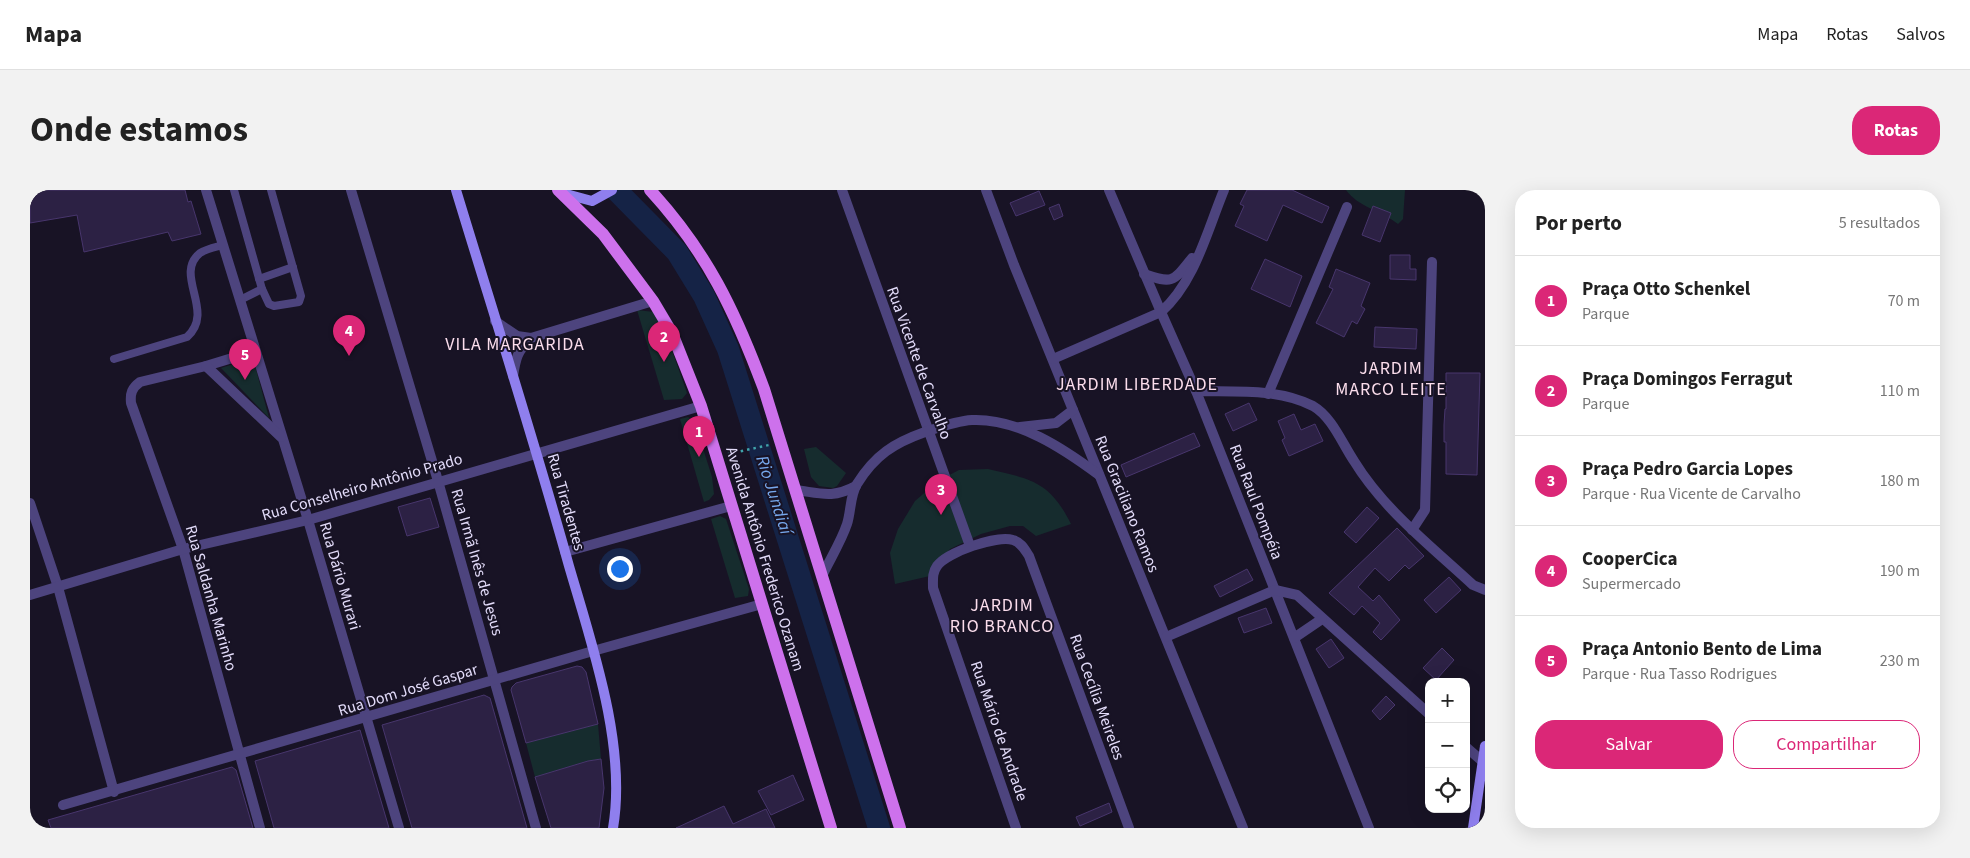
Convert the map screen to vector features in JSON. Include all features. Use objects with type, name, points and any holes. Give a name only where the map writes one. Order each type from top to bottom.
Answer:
[{"type":"main road","points":[[650,190],[685,231],[700,253],[724,292],[746,342],[761,381],[900,828]]},
{"type":"main road","name":"Avenida Antônio Frederico Ozanam","points":[[560,191],[603,234],[653,301],[672,333],[701,406],[831,828]]},
{"type":"street","name":"Rua Dário Murari","points":[[206,190],[308,520],[399,828]]},
{"type":"street","name":"Rua Irmã Inês de Jesus","points":[[351,190],[438,481],[536,828]]},
{"type":"street","name":"Rua Tiradentes","points":[[456,190],[537,452],[593,651],[614,741],[617,803],[613,828]]},
{"type":"street","points":[[560,191],[592,201],[612,190]]},
{"type":"street","name":"Rua Vicente de Carvalho","points":[[842,190],[970,546]]},
{"type":"street","name":"Rua Graciliano Ramos","points":[[986,190],[1052,359],[1243,828]]},
{"type":"street","name":"Rua Raul Pompéia","points":[[1109,190],[1160,312],[1196,391],[1369,828]]},
{"type":"street","points":[[1052,359],[1160,312],[1180,292],[1201,248],[1224,190]]},
{"type":"street","points":[[1268,394],[1347,207]]},
{"type":"street","points":[[1144,274],[1162,280],[1176,278],[1201,248]]},
{"type":"street","points":[[1412,530],[1425,510],[1432,262]]},
{"type":"street","points":[[496,321],[517,336],[531,338],[653,301]]},
{"type":"street","points":[[513,376],[519,350],[531,338]]},
{"type":"street","points":[[255,351],[206,366],[282,438]]},
{"type":"street","name":"Rua Saldanha Marinho","points":[[206,366],[140,382],[133,388],[130,395],[131,403],[183,550],[260,828]]},
{"type":"street","points":[[1196,391],[1268,394],[1294,398],[1315,408],[1332,425],[1366,482],[1412,530],[1473,585],[1485,590]]},
{"type":"street","name":"Rua Conselheiro Antônio Prado","points":[[30,595],[183,550],[308,520],[537,452],[701,406]]},
{"type":"street","points":[[1019,427],[1056,423],[1073,410]]},
{"type":"street","points":[[822,576],[846,525],[856,486],[873,464],[891,446],[928,431],[972,420],[998,422],[1019,427],[1080,461],[1100,476]]},
{"type":"street","points":[[795,490],[833,495],[856,486]]},
{"type":"street","points":[[30,503],[58,587],[114,792]]},
{"type":"street","points":[[565,552],[731,506]]},
{"type":"street","name":"Rua Cecília Meireles","points":[[970,546],[1007,538],[1015,540],[1023,546],[1030,556],[1129,828]]},
{"type":"street","name":"Rua Mário de Andrade","points":[[970,546],[947,557],[937,565],[933,575],[934,588],[1016,828]]},
{"type":"street","points":[[1166,637],[1275,590],[1297,595],[1425,710]]},
{"type":"street","name":"Rua Dom José Gaspar","points":[[63,805],[114,792],[593,651],[762,604]]},
{"type":"street","points":[[1294,638],[1322,619]]},
{"type":"street","points":[[1473,828],[1485,746]]},
{"type":"street","points":[[1470,750],[1482,761]]},
{"type":"lane","points":[[234,190],[262,289],[269,304],[274,306],[299,302],[301,296],[271,190]]},
{"type":"lane","points":[[114,359],[187,337],[193,331],[198,318],[190,274],[192,264],[200,254],[223,245]]},
{"type":"lane","points":[[259,279],[293,267]]},
{"type":"lane","points":[[240,300],[262,289]]},
{"type":"path","points":[[737,451],[771,445]]},
{"type":"green space","points":[[1346,190],[1405,190],[1403,219],[1398,224],[1357,201]]},
{"type":"green space","points":[[637,310],[654,312],[670,345],[687,393],[682,399],[664,400]]},
{"type":"green space","points":[[253,358],[269,418],[221,368]]},
{"type":"green space","points":[[688,417],[695,423],[712,477],[714,494],[709,500],[704,502],[680,419]]},
{"type":"green space","points":[[816,447],[846,473],[837,486],[833,488],[819,486],[811,477],[804,449]]},
{"type":"green space","points":[[988,469],[1017,476],[1038,484],[1055,499],[1071,524],[1036,536],[1023,526],[1010,526],[981,534],[950,549],[930,576],[895,584],[890,553],[898,529],[915,501],[938,481],[959,470]]},
{"type":"green space","points":[[720,516],[726,519],[749,589],[748,596],[735,598],[711,519]]},
{"type":"green space","points":[[598,724],[601,759],[535,777],[526,743]]},
{"type":"building","points":[[30,190],[185,190],[188,202],[191,201],[201,234],[172,241],[168,232],[84,252],[77,215],[30,223]]},
{"type":"building","points":[[1247,190],[1292,190],[1329,207],[1322,223],[1283,205],[1267,241],[1235,226],[1244,206],[1240,204]]},
{"type":"building","points":[[1039,191],[1045,205],[1016,216],[1010,203]]},
{"type":"building","points":[[1059,204],[1063,216],[1054,220],[1049,208]]},
{"type":"building","points":[[1373,206],[1391,213],[1380,242],[1362,235]]},
{"type":"building","points":[[1390,255],[1410,255],[1410,269],[1416,269],[1416,280],[1390,279]]},
{"type":"building","points":[[1265,259],[1302,276],[1290,307],[1251,289]]},
{"type":"building","points":[[1336,269],[1370,283],[1361,306],[1365,309],[1357,324],[1352,321],[1344,337],[1316,323],[1333,289],[1329,287]]},
{"type":"building","points":[[1375,327],[1417,329],[1416,349],[1374,347]]},
{"type":"building","points":[[1446,373],[1480,373],[1477,475],[1446,474],[1444,425]]},
{"type":"building","points":[[1249,403],[1257,420],[1233,431],[1225,414]]},
{"type":"building","points":[[1294,414],[1301,430],[1315,424],[1323,441],[1289,456],[1282,440],[1285,438],[1278,421]]},
{"type":"building","points":[[1194,433],[1200,446],[1126,477],[1121,465]]},
{"type":"building","points":[[430,498],[439,527],[407,536],[398,507]]},
{"type":"building","points":[[1367,507],[1379,518],[1356,543],[1344,532]]},
{"type":"building","points":[[1397,528],[1424,556],[1409,569],[1405,565],[1389,581],[1375,568],[1358,587],[1373,601],[1379,595],[1400,620],[1381,640],[1373,632],[1380,623],[1362,606],[1354,615],[1329,593]]},
{"type":"building","points":[[1247,569],[1253,580],[1220,597],[1214,586]]},
{"type":"building","points":[[1449,577],[1461,590],[1436,613],[1424,600]]},
{"type":"building","points":[[1266,608],[1272,623],[1244,633],[1238,618]]},
{"type":"building","points":[[1331,639],[1344,658],[1329,668],[1316,649]]},
{"type":"building","points":[[1442,648],[1454,660],[1438,678],[1434,678],[1423,668]]},
{"type":"building","points":[[577,666],[582,667],[586,672],[598,724],[526,743],[511,690],[512,687],[516,683]]},
{"type":"building","points":[[484,695],[490,698],[527,828],[412,828],[382,725]]},
{"type":"building","points":[[1386,696],[1395,705],[1380,720],[1372,711]]},
{"type":"building","points":[[360,730],[389,828],[274,828],[255,761]]},
{"type":"building","points":[[601,759],[604,788],[599,828],[551,828],[535,777]]},
{"type":"building","points":[[232,767],[236,770],[253,828],[51,828],[48,820]]},
{"type":"building","points":[[793,775],[804,800],[771,815],[758,791]]},
{"type":"building","points":[[1109,803],[1112,812],[1080,826],[1076,817]]},
{"type":"building","points":[[724,806],[733,824],[766,809],[775,828],[676,828]]},
{"type":"waterway","name":"Rio Jundiaí","points":[[616,190],[677,252],[704,296],[728,349],[879,828]]},
{"type":"place","name":"CooperCica","points":[[349,356]]},
{"type":"place","name":"Praça Domingos Ferragut","points":[[664,362]]},
{"type":"place","name":"Praça Antonio Bento de Lima","points":[[245,380]]},
{"type":"place","name":"Praça Otto Schenkel","points":[[699,457]]},
{"type":"place","name":"Praça Pedro Garcia Lopes","points":[[941,515]]},
{"type":"district","name":"VILA MARGARIDA","points":[[515,344]]},
{"type":"district","name":"JARDIM MARCO LEITE","points":[[1391,378]]},
{"type":"district","name":"JARDIM LIBERDADE","points":[[1137,384]]},
{"type":"district","name":"JARDIM RIO BRANCO","points":[[1002,615]]}]
